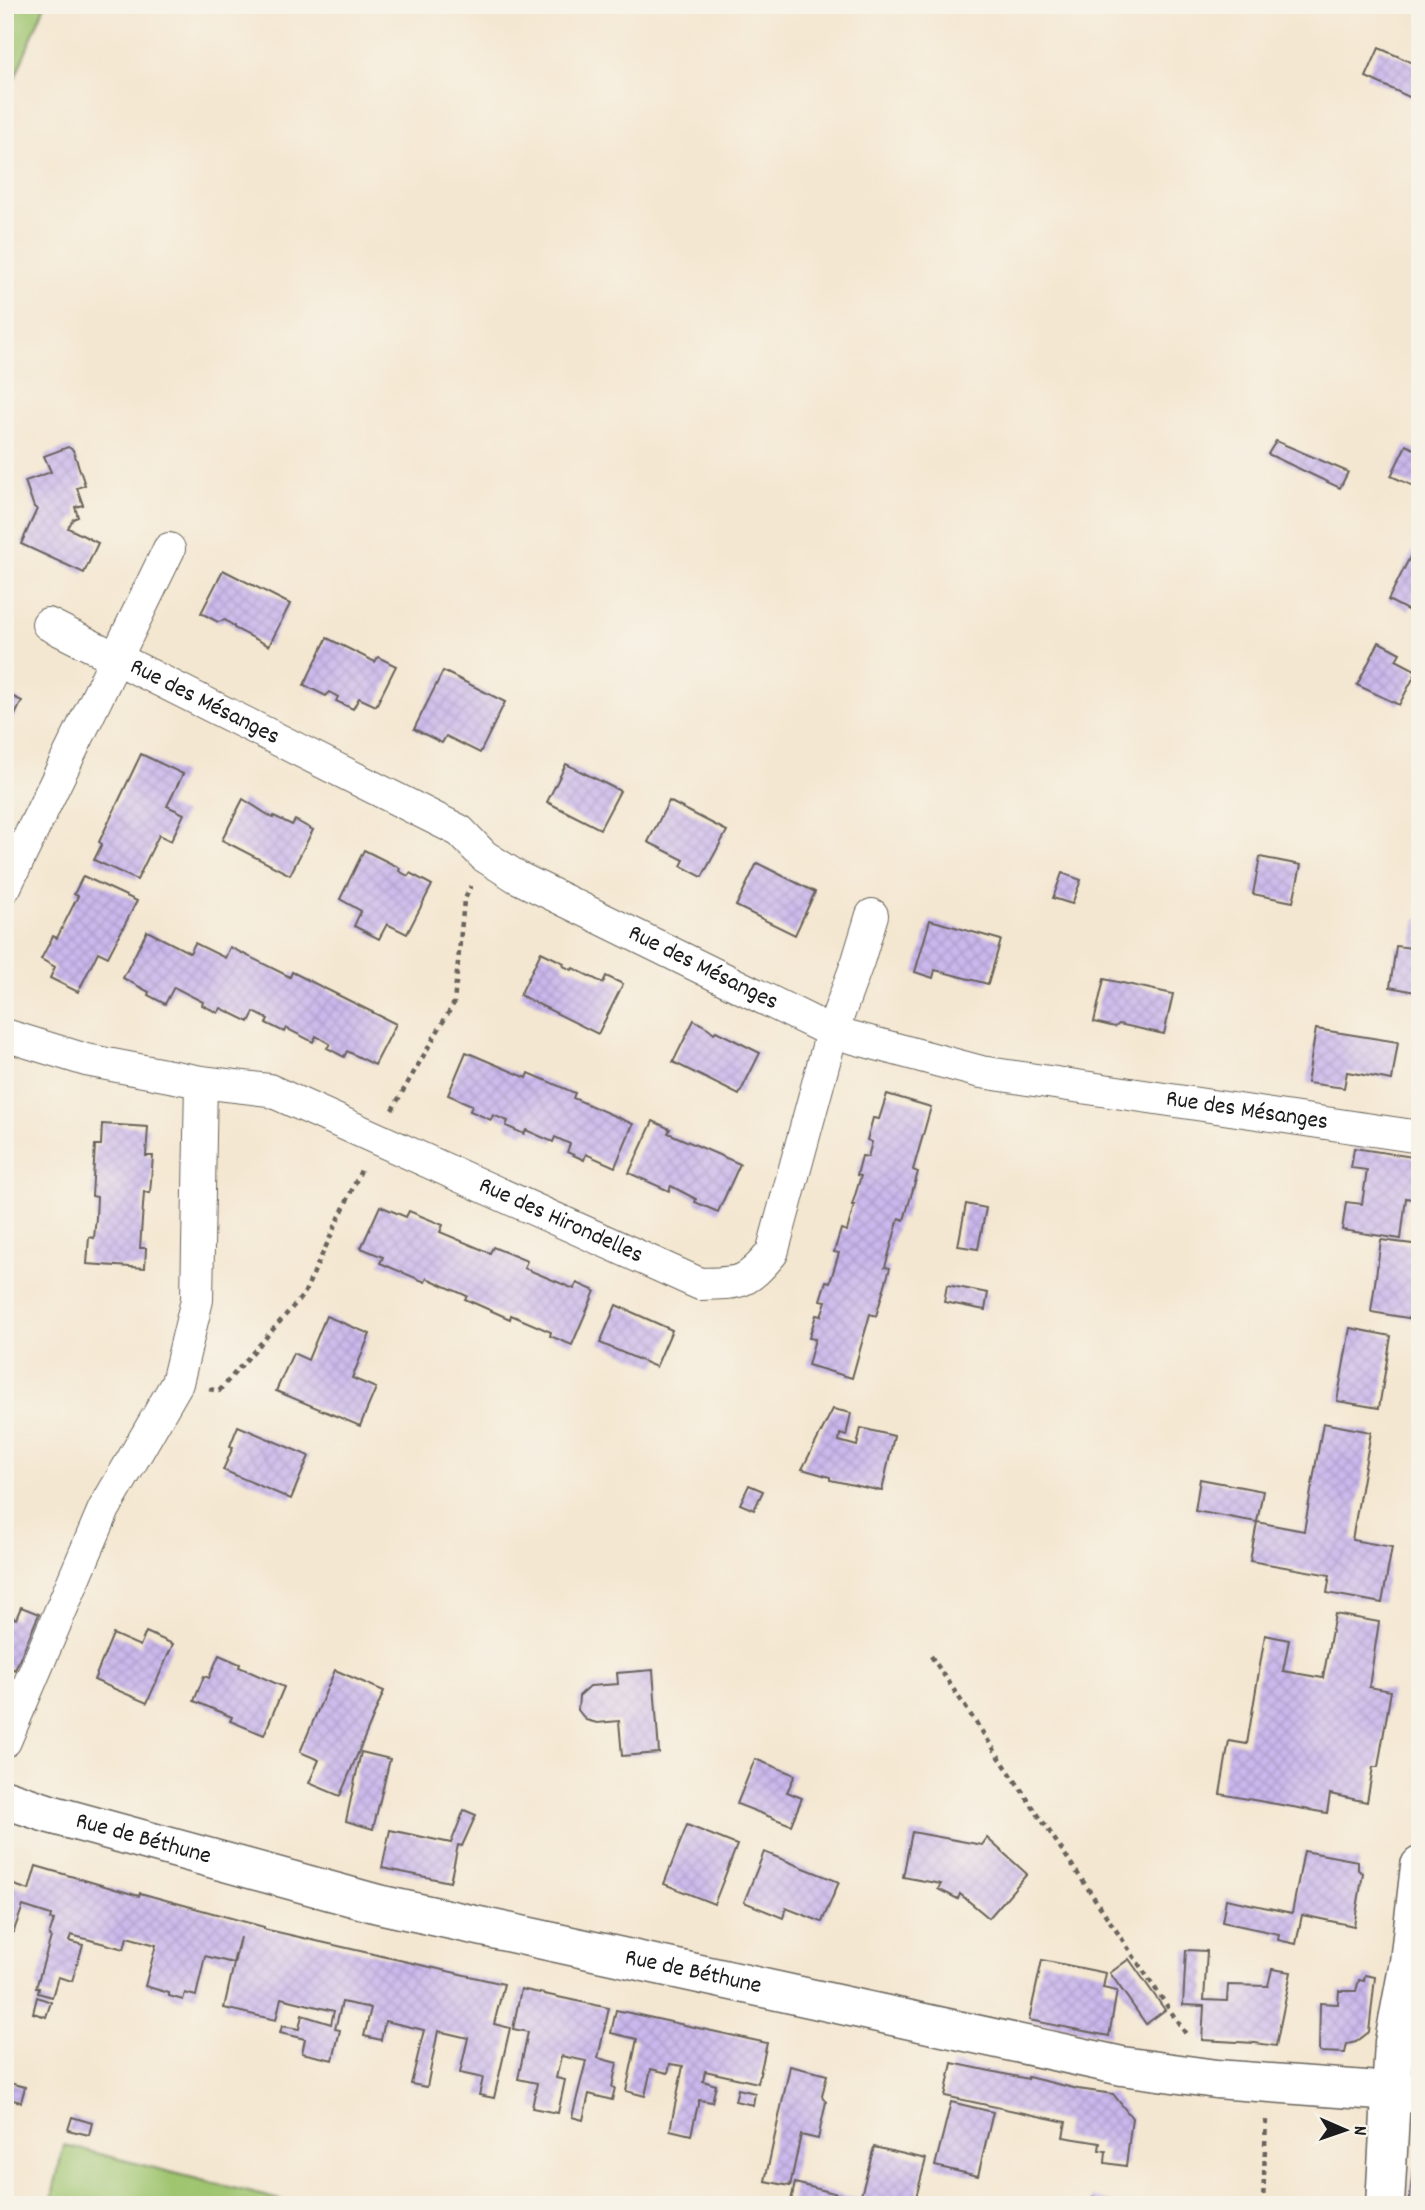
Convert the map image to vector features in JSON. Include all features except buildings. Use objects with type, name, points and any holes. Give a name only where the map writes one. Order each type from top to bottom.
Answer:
[{"type":"street","points":[[5,887],[169,549]]},
{"type":"street","name":"Rue des Mésanges","points":[[48,624],[460,831],[485,856],[517,877],[832,1032],[981,1072],[1420,1137]]},
{"type":"street","name":"Rue des Hirondelles","points":[[5,1035],[86,1060],[201,1082],[269,1090],[700,1284],[738,1283],[759,1268],[772,1253],[832,1032],[872,915]]},
{"type":"street","points":[[5,1741],[104,1509],[177,1383],[197,1300],[201,1082]]},
{"type":"street","name":"Rue de Béthune","points":[[5,1799],[50,1814],[378,1904],[1122,2066],[1216,2079],[1406,2094]]},
{"type":"street","points":[[1385,2205],[1406,2094],[1394,2042],[1409,1962],[1420,1866]]},
{"type":"path","points":[[931,1656],[1216,2079]]},
{"type":"path","points":[[1263,2205],[1266,2083]]},
{"type":"green space","points":[[5,5],[45,5],[14,80],[5,75]]},
{"type":"green space","points":[[64,2145],[300,2205],[50,2205]]}]
